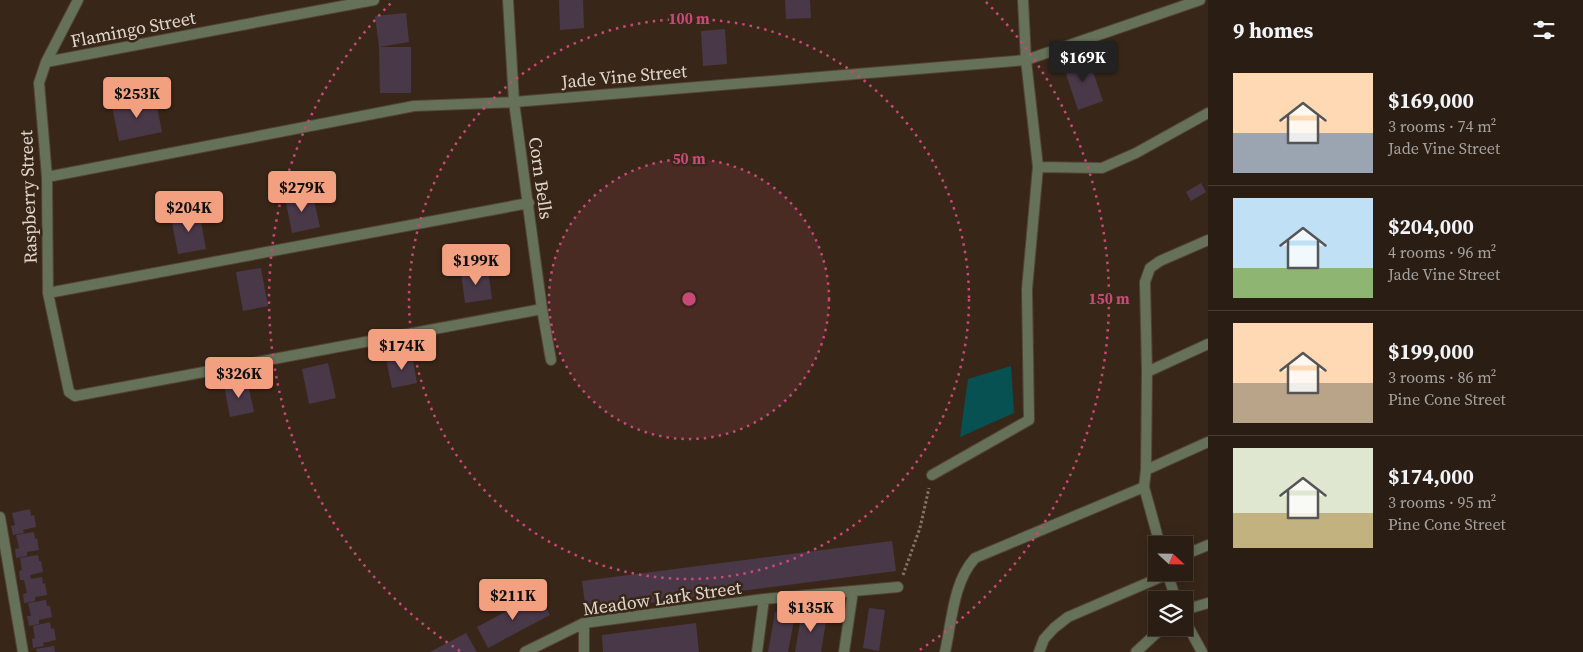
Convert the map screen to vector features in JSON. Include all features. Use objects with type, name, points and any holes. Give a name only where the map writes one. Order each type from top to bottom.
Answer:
[{"type":"street","name":"Raspberry Street","points":[[78,0],[46,62],[39,83],[46,178],[48,293],[69,392],[75,396],[542,309]]},
{"type":"street","name":"Flamingo Street","points":[[46,62],[374,0]]},
{"type":"street","name":"Corn Bells","points":[[508,0],[514,102],[542,309],[551,360]]},
{"type":"street","points":[[932,475],[1029,420],[1027,289],[1038,167],[1026,60],[1023,0]]},
{"type":"street","name":"Jade Vine Street","points":[[46,178],[414,106],[514,102],[1026,60],[1200,0]]},
{"type":"street","points":[[1038,167],[1102,168],[1136,154],[1208,113]]},
{"type":"street","points":[[48,293],[529,203]]},
{"type":"street","points":[[1158,536],[1144,487],[1146,470],[1147,372],[1144,282],[1150,268],[1160,261],[1208,240]]},
{"type":"street","points":[[1147,372],[1208,344]]},
{"type":"street","points":[[1146,470],[1208,442]]},
{"type":"street","points":[[945,652],[959,584],[966,567],[975,558],[1144,487]]},
{"type":"street","points":[[0,517],[23,652]]},
{"type":"street","points":[[1193,551],[1208,544]]},
{"type":"street","points":[[1039,652],[1044,639],[1068,617],[1152,581]]},
{"type":"street","name":"Meadow Lark Street","points":[[525,652],[584,623],[764,599],[898,587]]},
{"type":"street","points":[[844,652],[854,592]]},
{"type":"street","points":[[757,652],[764,599]]},
{"type":"street","points":[[1193,607],[1208,603]]},
{"type":"street","points":[[584,623],[584,652]]},
{"type":"street","points":[[1136,652],[1153,636]]},
{"type":"street","points":[[1193,636],[1202,652]]},
{"type":"path","points":[[898,587],[920,528],[932,475]]},
{"type":"water","points":[[1011,366],[1014,413],[960,437],[968,379]]},
{"type":"building","points":[[559,0],[583,0],[584,28],[560,30]]},
{"type":"building","points":[[785,0],[810,0],[811,18],[786,19]]},
{"type":"building","points":[[406,13],[409,42],[379,47],[375,16]]},
{"type":"building","points":[[725,29],[727,64],[703,66],[701,31]]},
{"type":"building","points":[[379,47],[411,47],[411,93],[380,93]]},
{"type":"building","points":[[1088,57],[1103,101],[1078,110],[1063,65]]},
{"type":"building","points":[[155,97],[162,132],[119,141],[112,106]]},
{"type":"building","points":[[1201,183],[1206,192],[1191,201],[1186,192]]},
{"type":"building","points":[[312,192],[320,227],[292,233],[285,198]]},
{"type":"building","points":[[199,211],[206,249],[178,254],[171,217]]},
{"type":"building","points":[[261,268],[268,306],[243,311],[236,272]]},
{"type":"building","points":[[488,269],[492,299],[465,303],[461,272]]},
{"type":"building","points":[[412,355],[417,383],[392,388],[386,359]]},
{"type":"building","points":[[328,363],[336,398],[309,404],[302,369]]},
{"type":"building","points":[[247,380],[254,412],[230,417],[224,385]]},
{"type":"building","points":[[30,509],[31,516],[34,515],[36,527],[23,530],[24,533],[13,535],[11,526],[15,525],[12,513]]},
{"type":"building","points":[[34,532],[39,550],[27,552],[27,556],[16,558],[15,549],[19,548],[16,535]]},
{"type":"building","points":[[892,541],[896,571],[586,611],[582,581]]},
{"type":"building","points":[[38,555],[43,572],[30,575],[31,579],[42,577],[47,595],[35,597],[35,601],[24,603],[23,594],[27,593],[24,580],[20,580],[19,571],[22,570],[20,558]]},
{"type":"building","points":[[538,594],[550,615],[488,648],[477,627]]},
{"type":"building","points":[[46,600],[47,606],[50,606],[52,617],[39,620],[39,624],[29,626],[27,616],[31,616],[28,603]]},
{"type":"building","points":[[869,608],[885,610],[879,651],[863,648]]},
{"type":"building","points":[[802,611],[827,616],[821,652],[795,652]]},
{"type":"building","points":[[775,612],[795,615],[788,652],[768,652]]},
{"type":"building","points":[[50,622],[51,629],[54,628],[56,640],[43,643],[44,646],[33,648],[32,639],[35,638],[33,626]]},
{"type":"building","points":[[696,623],[699,652],[603,652],[602,635]]},
{"type":"building","points":[[466,633],[477,652],[430,652],[447,643]]},
{"type":"building","points":[[54,646],[55,652],[37,652],[36,649]]}]
